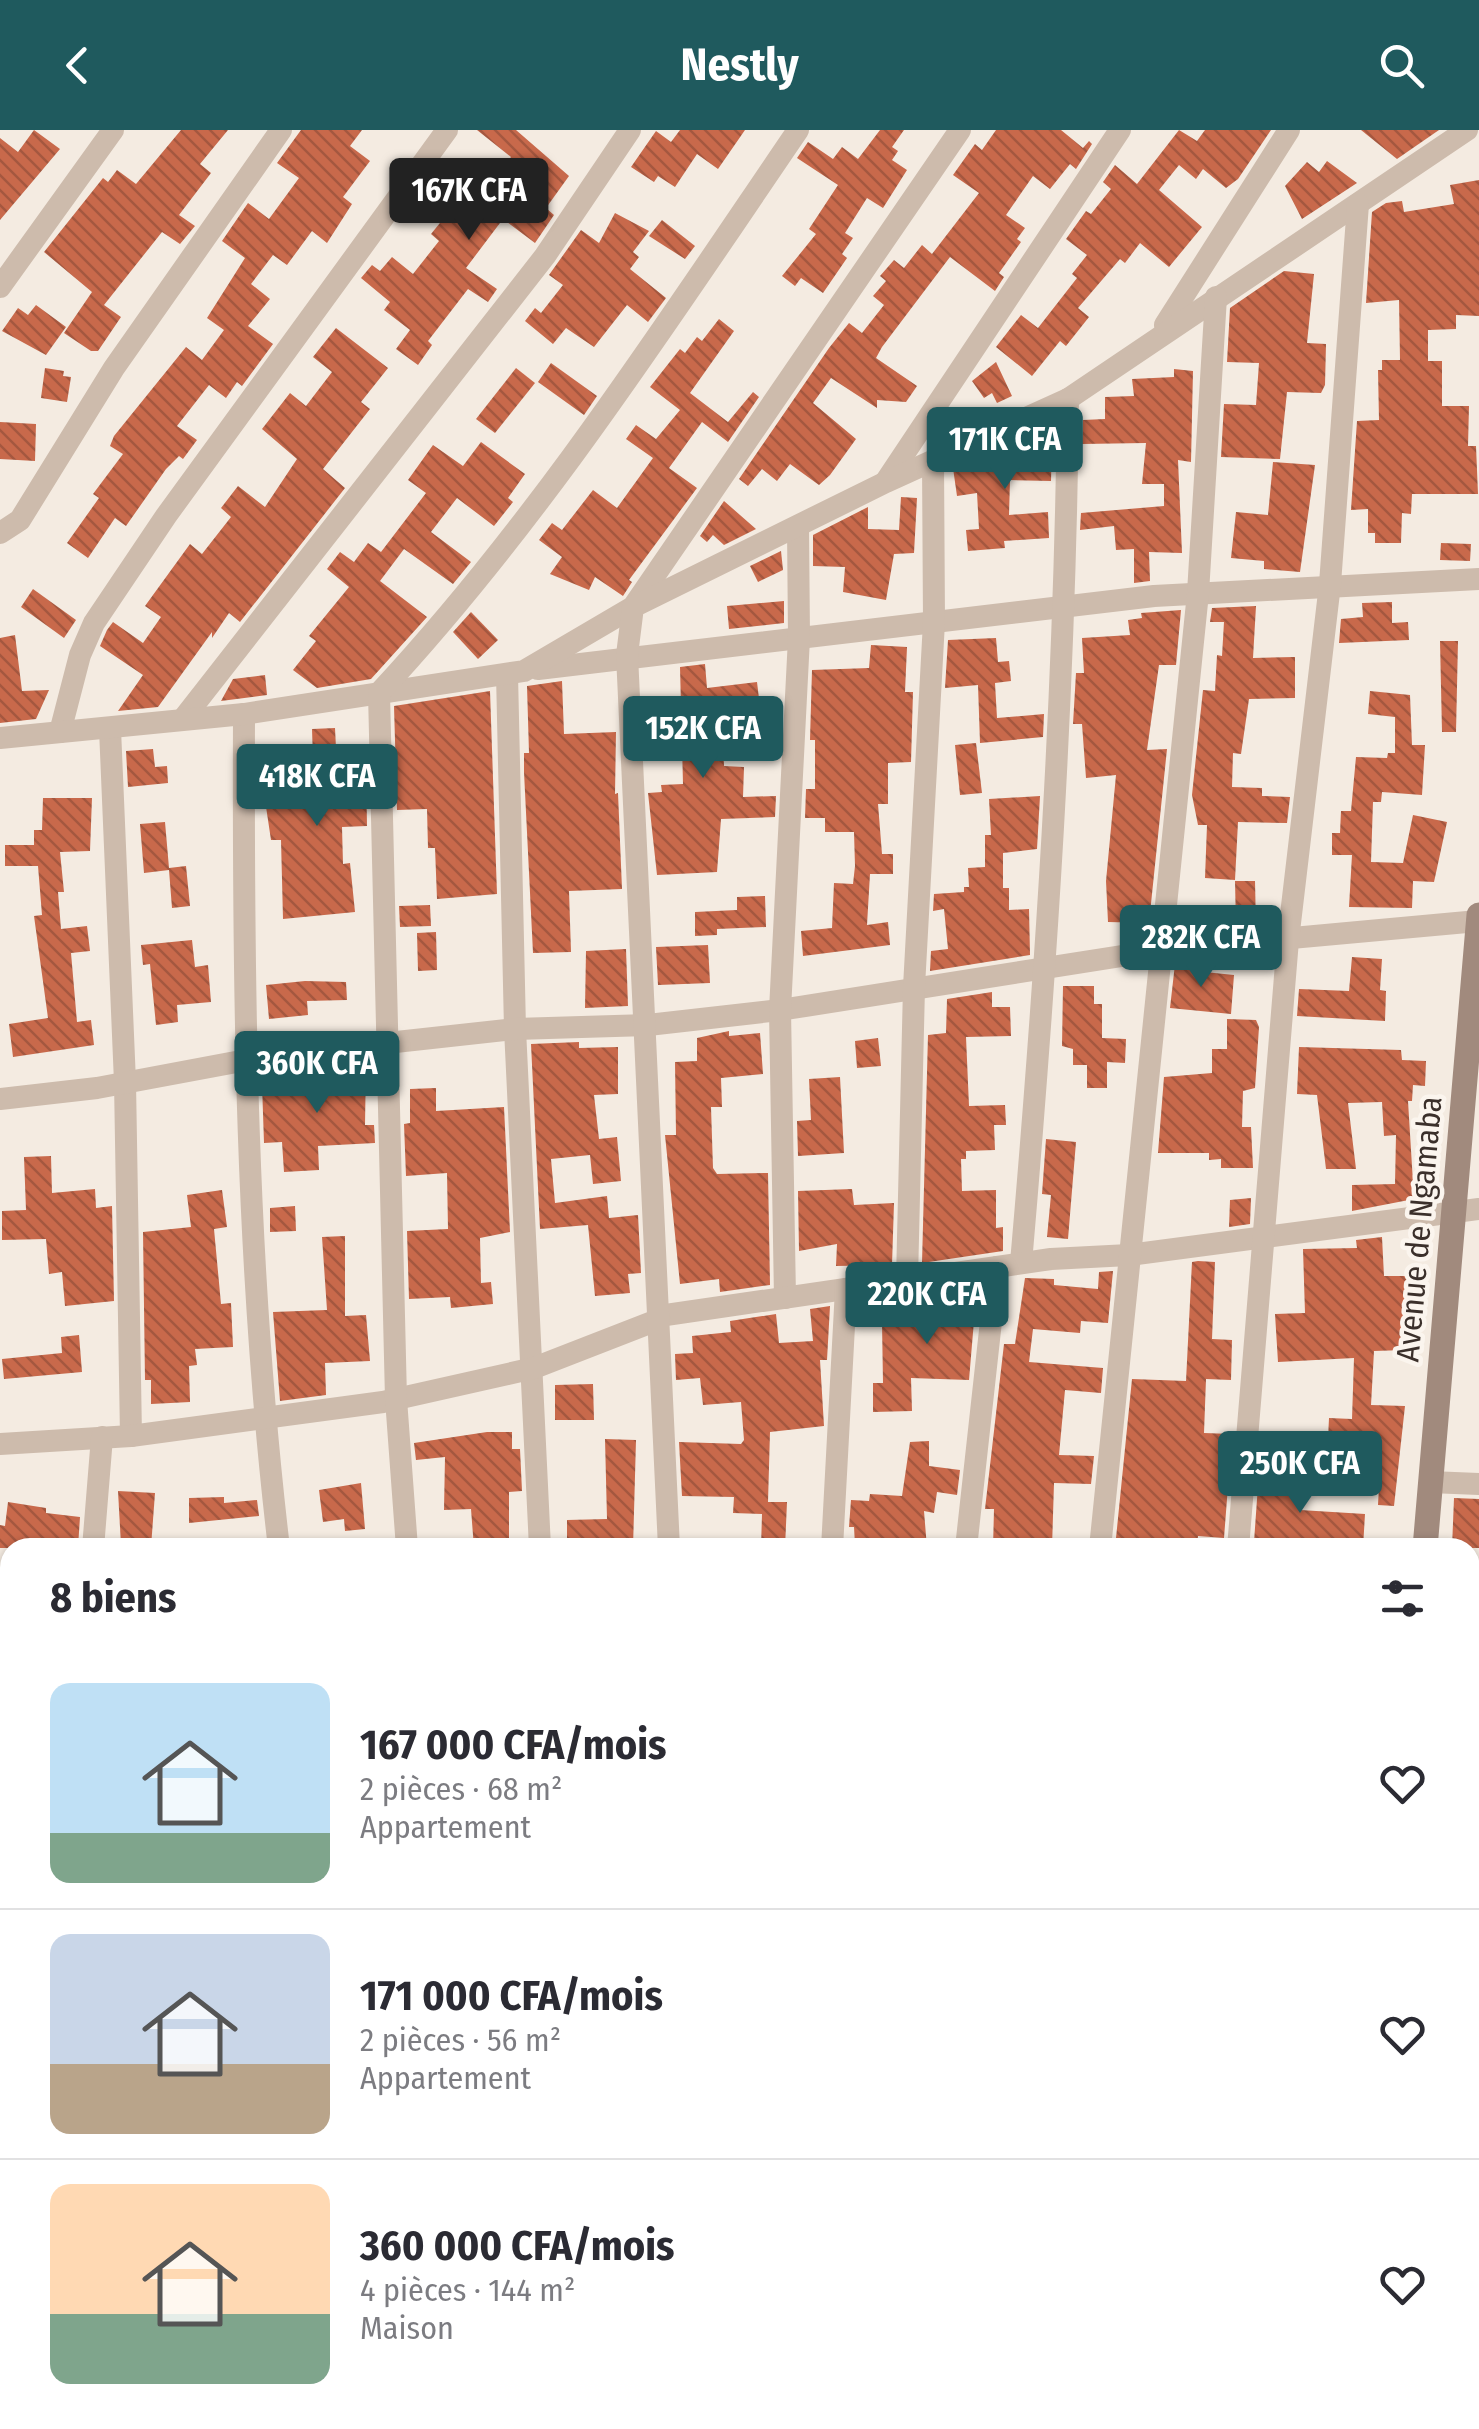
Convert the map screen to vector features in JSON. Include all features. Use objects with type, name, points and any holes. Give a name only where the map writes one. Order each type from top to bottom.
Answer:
[{"type":"street","points":[[0,287],[113,130]]},
{"type":"street","points":[[0,532],[20,520],[114,368],[281,130]]},
{"type":"street","points":[[60,732],[80,656],[94,623],[447,130]]},
{"type":"street","points":[[184,719],[545,256],[630,130]]},
{"type":"street","points":[[406,1538],[396,1399],[379,693],[421,648],[614,400],[798,130]]},
{"type":"street","points":[[669,1538],[648,1025],[627,655],[633,607],[960,130]]},
{"type":"street","points":[[886,482],[1120,130]]},
{"type":"street","points":[[1160,332],[1289,130]]},
{"type":"street","points":[[516,672],[633,607],[886,482],[1068,399],[1160,332],[1467,130]]},
{"type":"street","points":[[1239,1538],[1288,940],[1330,584],[1358,204]]},
{"type":"street","points":[[1101,1538],[1198,593],[1216,297]]},
{"type":"street","points":[[1021,1263],[1046,967],[1066,607],[1068,399]]},
{"type":"street","points":[[907,1280],[914,988],[934,622],[934,460]]},
{"type":"street","points":[[785,1298],[780,1010],[798,638],[798,527]]},
{"type":"street","points":[[0,738],[244,714],[627,655],[1066,607],[1330,584],[1479,579]]},
{"type":"street","points":[[516,672],[515,1029],[540,1538]]},
{"type":"street","points":[[244,714],[244,1062],[264,1419],[279,1538]]},
{"type":"street","points":[[110,729],[125,1082],[131,1436]]},
{"type":"street","points":[[0,1099],[385,1043],[515,1029],[648,1025],[780,1010],[1160,950],[1479,918]]},
{"type":"street","name":"Avenue de Ngamaba","points":[[1425,1538],[1467,1210],[1479,918]]},
{"type":"street","points":[[0,1444],[131,1436],[396,1399],[534,1368],[660,1318],[785,1298],[1021,1263],[1129,1255],[1467,1210]]},
{"type":"street","points":[[967,1538],[997,1267]]},
{"type":"street","points":[[833,1538],[846,1289]]},
{"type":"street","points":[[94,1538],[102,1437]]},
{"type":"street","points":[[1430,1482],[1479,1484]]},
{"type":"building","points":[[34,130],[60,149],[0,220],[0,138],[18,152]]},
{"type":"building","points":[[181,130],[228,130],[200,164],[211,173],[179,215],[195,226],[180,244],[162,232],[104,305],[121,317],[98,351],[91,351],[64,333],[92,292],[44,252],[103,178],[108,182],[117,170],[136,184]]},
{"type":"building","points":[[301,130],[362,130],[350,146],[370,161],[343,197],[352,204],[327,243],[312,231],[287,265],[273,255],[251,284],[270,299],[248,326],[273,344],[242,386],[237,382],[226,398],[209,385],[177,426],[197,440],[183,459],[179,456],[166,469],[126,526],[115,518],[88,558],[67,543],[99,498],[93,494],[123,454],[110,446],[114,436],[186,347],[202,360],[224,330],[207,318],[245,258],[222,241],[248,203],[269,219],[299,178],[277,163]]},
{"type":"building","points":[[477,130],[516,130],[569,176],[546,208],[554,215],[535,243],[503,219],[466,268],[497,289],[488,302],[468,289],[428,341],[432,345],[418,365],[396,349],[410,330],[384,310],[390,302],[361,278],[372,265],[380,271],[392,257],[413,274],[439,241],[431,234],[444,218],[439,214],[452,199],[470,215],[511,157]]},
{"type":"building","points":[[680,130],[745,130],[718,169],[697,154],[675,187],[658,176],[654,182],[631,167],[656,131],[671,142]]},
{"type":"building","points":[[880,130],[904,130],[892,147],[898,151],[892,160],[907,170],[883,208],[867,198],[845,233],[853,238],[842,254],[847,258],[823,293],[801,278],[795,286],[782,276],[816,234],[809,229],[838,185],[797,158],[808,142],[833,159],[842,147],[858,159]]},
{"type":"building","points":[[996,130],[1061,130],[1083,148],[1089,141],[1092,144],[1076,169],[1070,164],[1050,189],[1033,176],[1006,215],[1025,228],[1017,239],[1021,242],[999,273],[1004,277],[995,291],[950,257],[882,347],[876,358],[917,386],[906,402],[877,400],[877,408],[831,378],[813,403],[856,439],[830,475],[819,485],[790,464],[777,481],[762,469],[748,486],[739,479],[829,348],[849,323],[862,333],[884,305],[873,296],[886,281],[880,276],[894,260],[904,268],[922,245],[932,254],[979,193],[953,175],[975,144],[982,150]]},
{"type":"building","points":[[1179,130],[1197,141],[1205,130],[1271,130],[1238,179],[1226,188],[1203,169],[1196,179],[1179,165],[1159,190],[1202,227],[1169,267],[1140,243],[1125,263],[1120,259],[1078,308],[1089,317],[1066,346],[1060,341],[1032,376],[996,347],[1021,315],[1038,328],[1077,278],[1072,274],[1087,255],[1066,239],[1086,211],[1091,214],[1111,189],[1103,182],[1115,165],[1137,184]]},
{"type":"building","points":[[1361,130],[1439,130],[1397,159]]},
{"type":"building","points":[[1327,161],[1357,183],[1302,219],[1285,186],[1307,162],[1319,172]]},
{"type":"building","points":[[1479,180],[1479,316],[1456,315],[1456,329],[1428,330],[1428,361],[1442,361],[1442,406],[1469,406],[1468,446],[1476,446],[1478,494],[1412,494],[1411,514],[1402,513],[1401,543],[1375,543],[1375,533],[1368,533],[1368,509],[1351,510],[1357,421],[1379,420],[1378,370],[1382,370],[1382,360],[1400,360],[1399,300],[1366,303],[1372,212],[1386,203],[1402,201],[1404,212],[1454,204],[1450,185]]},
{"type":"building","points":[[615,213],[649,231],[633,252],[639,257],[630,269],[666,298],[648,322],[627,305],[594,347],[566,328],[553,344],[525,321],[535,308],[541,313],[563,285],[549,275],[581,230],[599,243]]},
{"type":"building","points":[[662,220],[695,246],[685,259],[649,236]]},
{"type":"building","points":[[1284,271],[1314,274],[1307,343],[1326,344],[1325,385],[1321,393],[1287,392],[1280,459],[1221,457],[1224,404],[1256,405],[1259,363],[1227,362],[1230,308]]},
{"type":"building","points":[[36,305],[66,327],[46,355],[2,331],[18,308],[28,315]]},
{"type":"building","points":[[719,319],[734,331],[690,393],[728,422],[753,392],[759,397],[728,442],[702,422],[669,468],[697,488],[629,580],[632,582],[623,596],[595,577],[589,590],[550,574],[562,557],[539,540],[552,523],[562,530],[593,490],[617,508],[653,458],[626,439],[636,425],[656,439],[680,410],[650,387],[680,349],[685,353],[697,337],[702,341]]},
{"type":"building","points":[[336,328],[388,368],[361,402],[370,409],[323,469],[345,488],[240,622],[229,613],[212,638],[212,632],[158,707],[118,711],[143,675],[100,646],[107,630],[113,622],[143,643],[161,617],[145,606],[190,544],[202,554],[231,517],[221,508],[238,486],[265,507],[297,459],[262,429],[290,393],[306,406],[332,372],[313,357]]},
{"type":"building","points":[[996,362],[1012,396],[997,403],[992,393],[984,398],[972,381]]},
{"type":"building","points":[[551,363],[597,396],[584,415],[538,382]]},
{"type":"building","points":[[45,368],[64,371],[63,376],[71,377],[67,402],[41,398]]},
{"type":"building","points":[[516,368],[535,383],[495,433],[476,419]]},
{"type":"building","points":[[1174,369],[1193,371],[1191,462],[1178,460],[1182,553],[1149,552],[1150,581],[1134,583],[1134,549],[1116,550],[1114,526],[1080,530],[1081,513],[1164,506],[1164,484],[1142,484],[1146,443],[1082,444],[1083,420],[1105,419],[1105,397],[1134,396],[1132,379],[1174,377]]},
{"type":"building","points":[[0,422],[36,424],[35,461],[0,459]]},
{"type":"building","points":[[1020,438],[1052,438],[1051,481],[1010,480],[1009,515],[1048,512],[1049,538],[1004,541],[1005,548],[968,551],[966,530],[979,529],[977,493],[957,496],[953,468],[985,461],[985,453]]},
{"type":"building","points":[[481,442],[525,474],[508,498],[513,502],[494,526],[457,498],[431,532],[471,562],[453,584],[404,549],[380,581],[427,617],[371,679],[317,688],[293,670],[316,641],[309,636],[349,587],[327,569],[340,552],[354,562],[368,543],[381,552],[426,493],[408,480],[433,445],[463,466]]},
{"type":"building","points":[[1273,462],[1315,465],[1300,572],[1264,569],[1264,561],[1231,558],[1236,512],[1268,515]]},
{"type":"building","points":[[901,497],[917,498],[914,553],[894,554],[886,600],[843,592],[845,567],[813,566],[813,535],[868,507],[868,529],[899,530]]},
{"type":"building","points":[[724,501],[756,529],[724,545],[713,535],[707,542],[700,536]]},
{"type":"building","points":[[1441,543],[1471,544],[1470,561],[1440,560]]},
{"type":"building","points":[[781,551],[783,570],[758,582],[750,566]]},
{"type":"building","points":[[33,589],[76,620],[64,638],[21,607]]},
{"type":"building","points":[[784,601],[784,623],[729,629],[727,606]]},
{"type":"building","points":[[1392,602],[1392,623],[1408,622],[1409,640],[1339,643],[1341,619],[1363,617],[1362,603]]},
{"type":"building","points":[[1256,606],[1253,658],[1295,657],[1295,698],[1249,699],[1241,754],[1233,753],[1232,787],[1262,788],[1262,796],[1290,797],[1287,823],[1238,822],[1235,880],[1205,878],[1207,825],[1198,825],[1192,795],[1203,690],[1215,691],[1217,655],[1222,656],[1224,622],[1210,622],[1212,608]]},
{"type":"building","points":[[1181,610],[1176,665],[1159,665],[1147,750],[1167,749],[1149,923],[1108,922],[1106,881],[1116,775],[1086,778],[1082,724],[1073,724],[1076,673],[1084,673],[1082,638],[1130,635],[1128,620],[1142,618],[1141,613]]},
{"type":"building","points":[[471,612],[498,640],[478,659],[453,632]]},
{"type":"building","points":[[15,635],[22,691],[49,690],[36,719],[0,723],[0,638]]},
{"type":"building","points":[[996,638],[998,662],[1009,661],[1011,681],[995,683],[997,718],[1044,714],[1043,737],[980,743],[978,685],[945,688],[948,640]]},
{"type":"building","points":[[1440,641],[1458,641],[1456,732],[1442,732]]},
{"type":"building","points":[[871,645],[907,647],[905,692],[913,692],[911,762],[888,763],[888,804],[878,804],[882,854],[893,854],[893,874],[870,874],[867,925],[888,922],[890,945],[803,956],[801,931],[832,928],[834,883],[853,884],[855,866],[854,832],[825,832],[825,818],[805,818],[806,789],[815,789],[815,740],[810,740],[812,670],[869,668]]},
{"type":"building","points":[[705,664],[707,688],[757,682],[760,707],[722,711],[724,766],[744,767],[743,797],[776,796],[775,817],[721,819],[717,872],[657,875],[648,793],[662,792],[661,785],[683,784],[680,667]]},
{"type":"building","points":[[265,675],[267,695],[221,701],[233,679]]},
{"type":"building","points":[[562,681],[564,734],[616,732],[615,794],[618,793],[622,889],[569,891],[571,952],[533,953],[524,772],[524,753],[529,753],[527,686]]},
{"type":"building","points":[[490,691],[497,894],[437,899],[435,848],[428,848],[427,809],[397,810],[394,706]]},
{"type":"building","points":[[1370,691],[1410,695],[1412,745],[1425,745],[1422,795],[1382,792],[1381,802],[1373,802],[1371,862],[1403,863],[1413,815],[1447,822],[1434,882],[1413,881],[1412,908],[1349,907],[1352,855],[1332,855],[1332,833],[1340,833],[1341,811],[1351,811],[1356,757],[1387,758],[1388,753],[1395,753],[1395,717],[1368,714]]},
{"type":"building","points":[[335,728],[337,768],[366,767],[367,826],[342,827],[343,864],[350,863],[355,912],[283,919],[281,840],[271,840],[265,800],[270,799],[269,785],[285,784],[285,763],[313,759],[312,729]]},
{"type":"building","points":[[976,743],[982,793],[960,795],[955,745]]},
{"type":"building","points":[[153,749],[155,767],[167,766],[168,783],[128,787],[126,751]]},
{"type":"building","points":[[1040,796],[1037,849],[1003,853],[1003,888],[1009,888],[1009,910],[1029,909],[1030,955],[930,971],[931,951],[948,949],[944,909],[933,911],[934,894],[964,892],[964,887],[969,887],[968,868],[985,867],[985,835],[991,835],[989,799]]},
{"type":"building","points":[[43,798],[92,798],[90,851],[60,852],[64,892],[58,892],[61,929],[87,926],[90,951],[71,953],[77,1022],[91,1020],[94,1045],[13,1057],[9,1024],[48,1018],[34,916],[42,915],[38,866],[5,866],[5,845],[34,845],[34,830],[42,830]]},
{"type":"building","points":[[165,822],[169,868],[186,866],[190,906],[172,908],[169,870],[144,873],[140,824]]},
{"type":"building","points":[[1235,881],[1255,881],[1256,926],[1236,926]]},
{"type":"building","points":[[765,896],[766,927],[717,929],[717,935],[695,936],[695,912],[737,910],[737,897]]},
{"type":"building","points":[[430,905],[431,926],[400,927],[399,906]]},
{"type":"building","points":[[436,932],[437,970],[418,971],[417,933]]},
{"type":"building","points":[[192,940],[195,967],[208,965],[211,1002],[177,1005],[178,1022],[156,1025],[150,964],[143,965],[141,945]]},
{"type":"building","points":[[708,945],[710,983],[658,985],[656,947]]},
{"type":"building","points":[[626,949],[628,1006],[585,1008],[586,951]]},
{"type":"building","points":[[1352,957],[1382,959],[1380,990],[1386,991],[1385,1021],[1297,1016],[1299,989],[1349,991]]},
{"type":"building","points":[[1195,962],[1195,971],[1234,975],[1231,1014],[1170,1008],[1175,964]]},
{"type":"building","points":[[346,982],[347,1000],[307,1001],[308,1015],[269,1019],[266,985]]},
{"type":"building","points":[[1063,986],[1094,986],[1094,1004],[1102,1004],[1102,1038],[1126,1039],[1125,1063],[1107,1062],[1107,1088],[1087,1088],[1087,1065],[1073,1065],[1073,1049],[1062,1046]]},
{"type":"building","points":[[992,992],[992,1007],[1010,1007],[1011,1036],[966,1037],[969,1106],[1005,1105],[1006,1125],[994,1125],[995,1150],[966,1151],[966,1159],[961,1159],[962,1191],[996,1190],[996,1228],[1003,1227],[1003,1251],[922,1263],[928,1035],[946,1033],[947,999]]},
{"type":"building","points":[[1227,1019],[1256,1020],[1259,1027],[1255,1088],[1243,1091],[1242,1127],[1251,1127],[1253,1168],[1221,1168],[1221,1159],[1209,1160],[1209,1153],[1158,1153],[1164,1077],[1212,1073],[1212,1049],[1227,1049]]},
{"type":"building","points":[[729,1031],[729,1036],[760,1033],[763,1074],[721,1078],[722,1107],[711,1107],[713,1168],[717,1174],[768,1173],[770,1285],[720,1292],[719,1279],[680,1284],[665,1135],[676,1135],[675,1062],[697,1061],[697,1038]]},
{"type":"building","points":[[878,1038],[881,1066],[857,1068],[855,1041]]},
{"type":"building","points":[[579,1042],[579,1048],[618,1047],[618,1094],[594,1095],[599,1139],[617,1137],[621,1181],[593,1184],[590,1155],[551,1159],[555,1203],[607,1196],[609,1218],[638,1215],[641,1273],[628,1274],[630,1293],[595,1296],[588,1225],[540,1229],[531,1044]]},
{"type":"building","points":[[1299,1047],[1401,1050],[1402,1060],[1426,1061],[1425,1086],[1413,1085],[1412,1101],[1408,1101],[1414,1199],[1352,1211],[1352,1185],[1395,1184],[1396,1135],[1384,1136],[1382,1102],[1348,1103],[1356,1169],[1326,1169],[1317,1095],[1297,1094]]},
{"type":"building","points":[[366,1062],[365,1125],[374,1125],[375,1143],[318,1146],[319,1170],[284,1172],[282,1142],[264,1143],[262,1084],[334,1082],[333,1064]]},
{"type":"building","points":[[840,1077],[844,1153],[798,1156],[797,1121],[811,1120],[809,1079]]},
{"type":"building","points":[[436,1088],[436,1111],[504,1107],[510,1232],[480,1238],[481,1283],[491,1282],[493,1304],[451,1308],[450,1297],[409,1299],[407,1231],[448,1229],[447,1173],[406,1176],[404,1124],[410,1123],[410,1089]]},
{"type":"building","points":[[1046,1139],[1076,1142],[1068,1239],[1047,1237],[1051,1195],[1042,1194]]},
{"type":"building","points":[[51,1156],[52,1193],[95,1189],[96,1208],[112,1206],[114,1301],[65,1306],[62,1272],[49,1274],[46,1239],[2,1240],[2,1211],[26,1210],[24,1157]]},
{"type":"building","points":[[852,1189],[854,1205],[894,1203],[892,1265],[836,1266],[837,1244],[799,1251],[798,1191]]},
{"type":"building","points":[[222,1190],[227,1227],[214,1229],[221,1304],[231,1303],[233,1347],[195,1349],[197,1365],[189,1366],[190,1402],[151,1404],[151,1380],[145,1380],[143,1232],[191,1227],[187,1195]]},
{"type":"building","points":[[1251,1198],[1250,1224],[1229,1227],[1230,1200]]},
{"type":"building","points":[[295,1206],[296,1231],[270,1232],[270,1208]]},
{"type":"building","points":[[345,1236],[345,1316],[366,1315],[370,1361],[325,1363],[326,1395],[280,1401],[273,1312],[327,1310],[322,1237]]},
{"type":"building","points":[[1382,1237],[1384,1276],[1408,1276],[1405,1350],[1374,1351],[1371,1405],[1405,1406],[1394,1506],[1378,1505],[1380,1466],[1327,1460],[1329,1418],[1352,1419],[1354,1358],[1278,1362],[1275,1314],[1305,1313],[1303,1249],[1357,1248],[1356,1240]]},
{"type":"building","points":[[1192,1262],[1215,1262],[1212,1339],[1232,1340],[1231,1380],[1206,1379],[1204,1433],[1232,1434],[1224,1538],[1116,1538],[1132,1379],[1186,1381]]},
{"type":"building","points":[[1113,1271],[1108,1323],[1081,1321],[1080,1333],[1033,1329],[1029,1362],[1103,1368],[1101,1393],[1065,1390],[1059,1455],[1094,1456],[1091,1484],[1054,1483],[1052,1538],[993,1538],[994,1509],[985,1509],[1004,1344],[1015,1344],[1025,1278],[1054,1279],[1054,1285],[1098,1289],[1099,1272]]},
{"type":"building","points":[[977,1285],[969,1380],[911,1378],[912,1411],[873,1412],[873,1383],[883,1383],[882,1323],[918,1323],[918,1294]]},
{"type":"building","points":[[830,1306],[827,1360],[820,1360],[824,1426],[770,1432],[768,1502],[787,1502],[785,1538],[761,1538],[762,1514],[733,1513],[734,1497],[682,1496],[679,1442],[741,1444],[744,1440],[741,1402],[703,1405],[700,1378],[676,1380],[675,1354],[693,1353],[692,1336],[731,1332],[730,1321],[776,1314],[779,1343],[813,1341],[810,1309]]},
{"type":"building","points":[[79,1335],[82,1372],[4,1379],[2,1359],[62,1353],[61,1337]]},
{"type":"building","points":[[593,1384],[594,1420],[555,1420],[555,1385]]},
{"type":"building","points":[[512,1432],[512,1449],[520,1449],[522,1491],[509,1492],[509,1538],[473,1538],[471,1509],[444,1510],[445,1457],[416,1460],[414,1443]]},
{"type":"building","points":[[605,1439],[636,1440],[633,1538],[567,1538],[567,1520],[607,1519]]},
{"type":"building","points":[[929,1441],[929,1466],[960,1470],[957,1495],[937,1492],[934,1513],[924,1511],[926,1538],[855,1538],[854,1527],[849,1527],[851,1500],[869,1501],[870,1494],[902,1496],[910,1442]]},
{"type":"building","points":[[1259,1471],[1302,1472],[1300,1510],[1365,1514],[1364,1538],[1254,1538]]},
{"type":"building","points":[[361,1483],[365,1529],[345,1531],[344,1519],[323,1522],[319,1490]]},
{"type":"building","points":[[118,1491],[155,1493],[152,1538],[121,1538]]},
{"type":"building","points":[[224,1497],[224,1503],[257,1500],[259,1516],[189,1523],[189,1498]]},
{"type":"building","points":[[1454,1498],[1479,1499],[1479,1538],[1452,1538]]},
{"type":"building","points":[[8,1502],[46,1508],[46,1513],[80,1517],[79,1538],[0,1538],[0,1525],[5,1526]]}]
